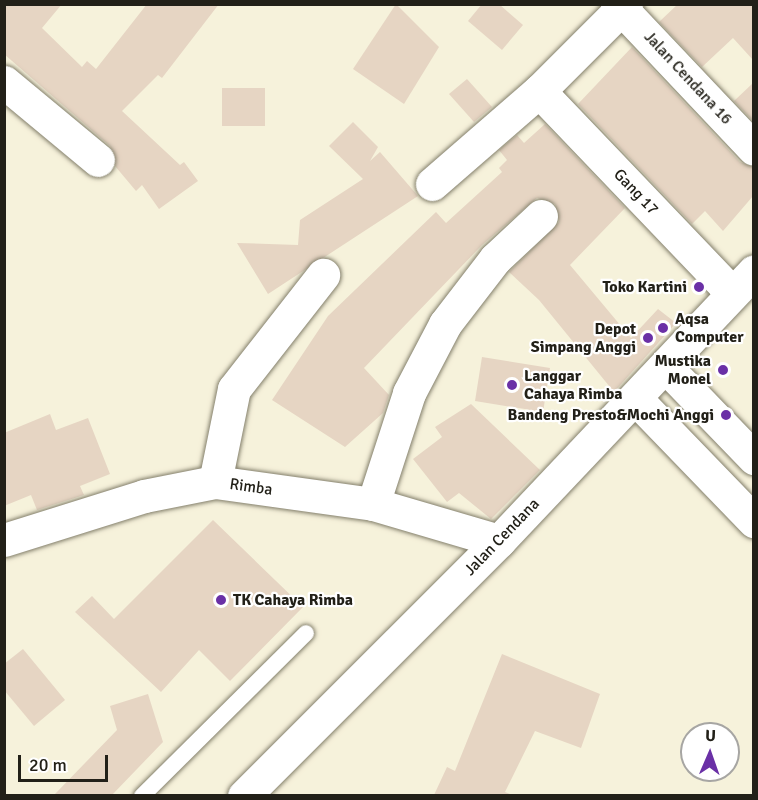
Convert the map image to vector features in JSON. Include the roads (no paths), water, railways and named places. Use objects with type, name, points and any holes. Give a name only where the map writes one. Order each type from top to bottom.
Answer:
[{"type":"street","points":[[432,184],[539,91],[622,6]]},
{"type":"street","name":"Jalan Cendana 16","points":[[622,6],[753,149]]},
{"type":"street","points":[[4,82],[98,160]]},
{"type":"street","name":"Gang 17","points":[[539,91],[743,282]]},
{"type":"street","points":[[373,504],[409,393],[444,324],[495,259],[541,216]]},
{"type":"street","points":[[215,483],[234,389],[324,275]]},
{"type":"street","name":"Jalan Cendana","points":[[244,795],[499,541],[636,399],[743,282]]},
{"type":"street","points":[[666,367],[753,458]]},
{"type":"street","points":[[636,399],[753,521]]},
{"type":"street","name":"Rimba","points":[[4,540],[144,496],[215,483],[373,504],[499,541]]},
{"type":"lane","points":[[142,795],[306,633]]},
{"type":"place","name":"Toko Kartini","points":[[699,287]]},
{"type":"place","name":"Aqsa Computer","points":[[663,328]]},
{"type":"place","name":"Depot Simpang Anggi","points":[[648,338]]},
{"type":"place","name":"Mustika Monel","points":[[723,370]]},
{"type":"place","name":"Langgar Cahaya Rimba","points":[[512,385]]},
{"type":"place","name":"Bandeng Presto&Mochi Anggi","points":[[726,415]]},
{"type":"place","name":"TK Cahaya Rimba","points":[[221,600]]}]
